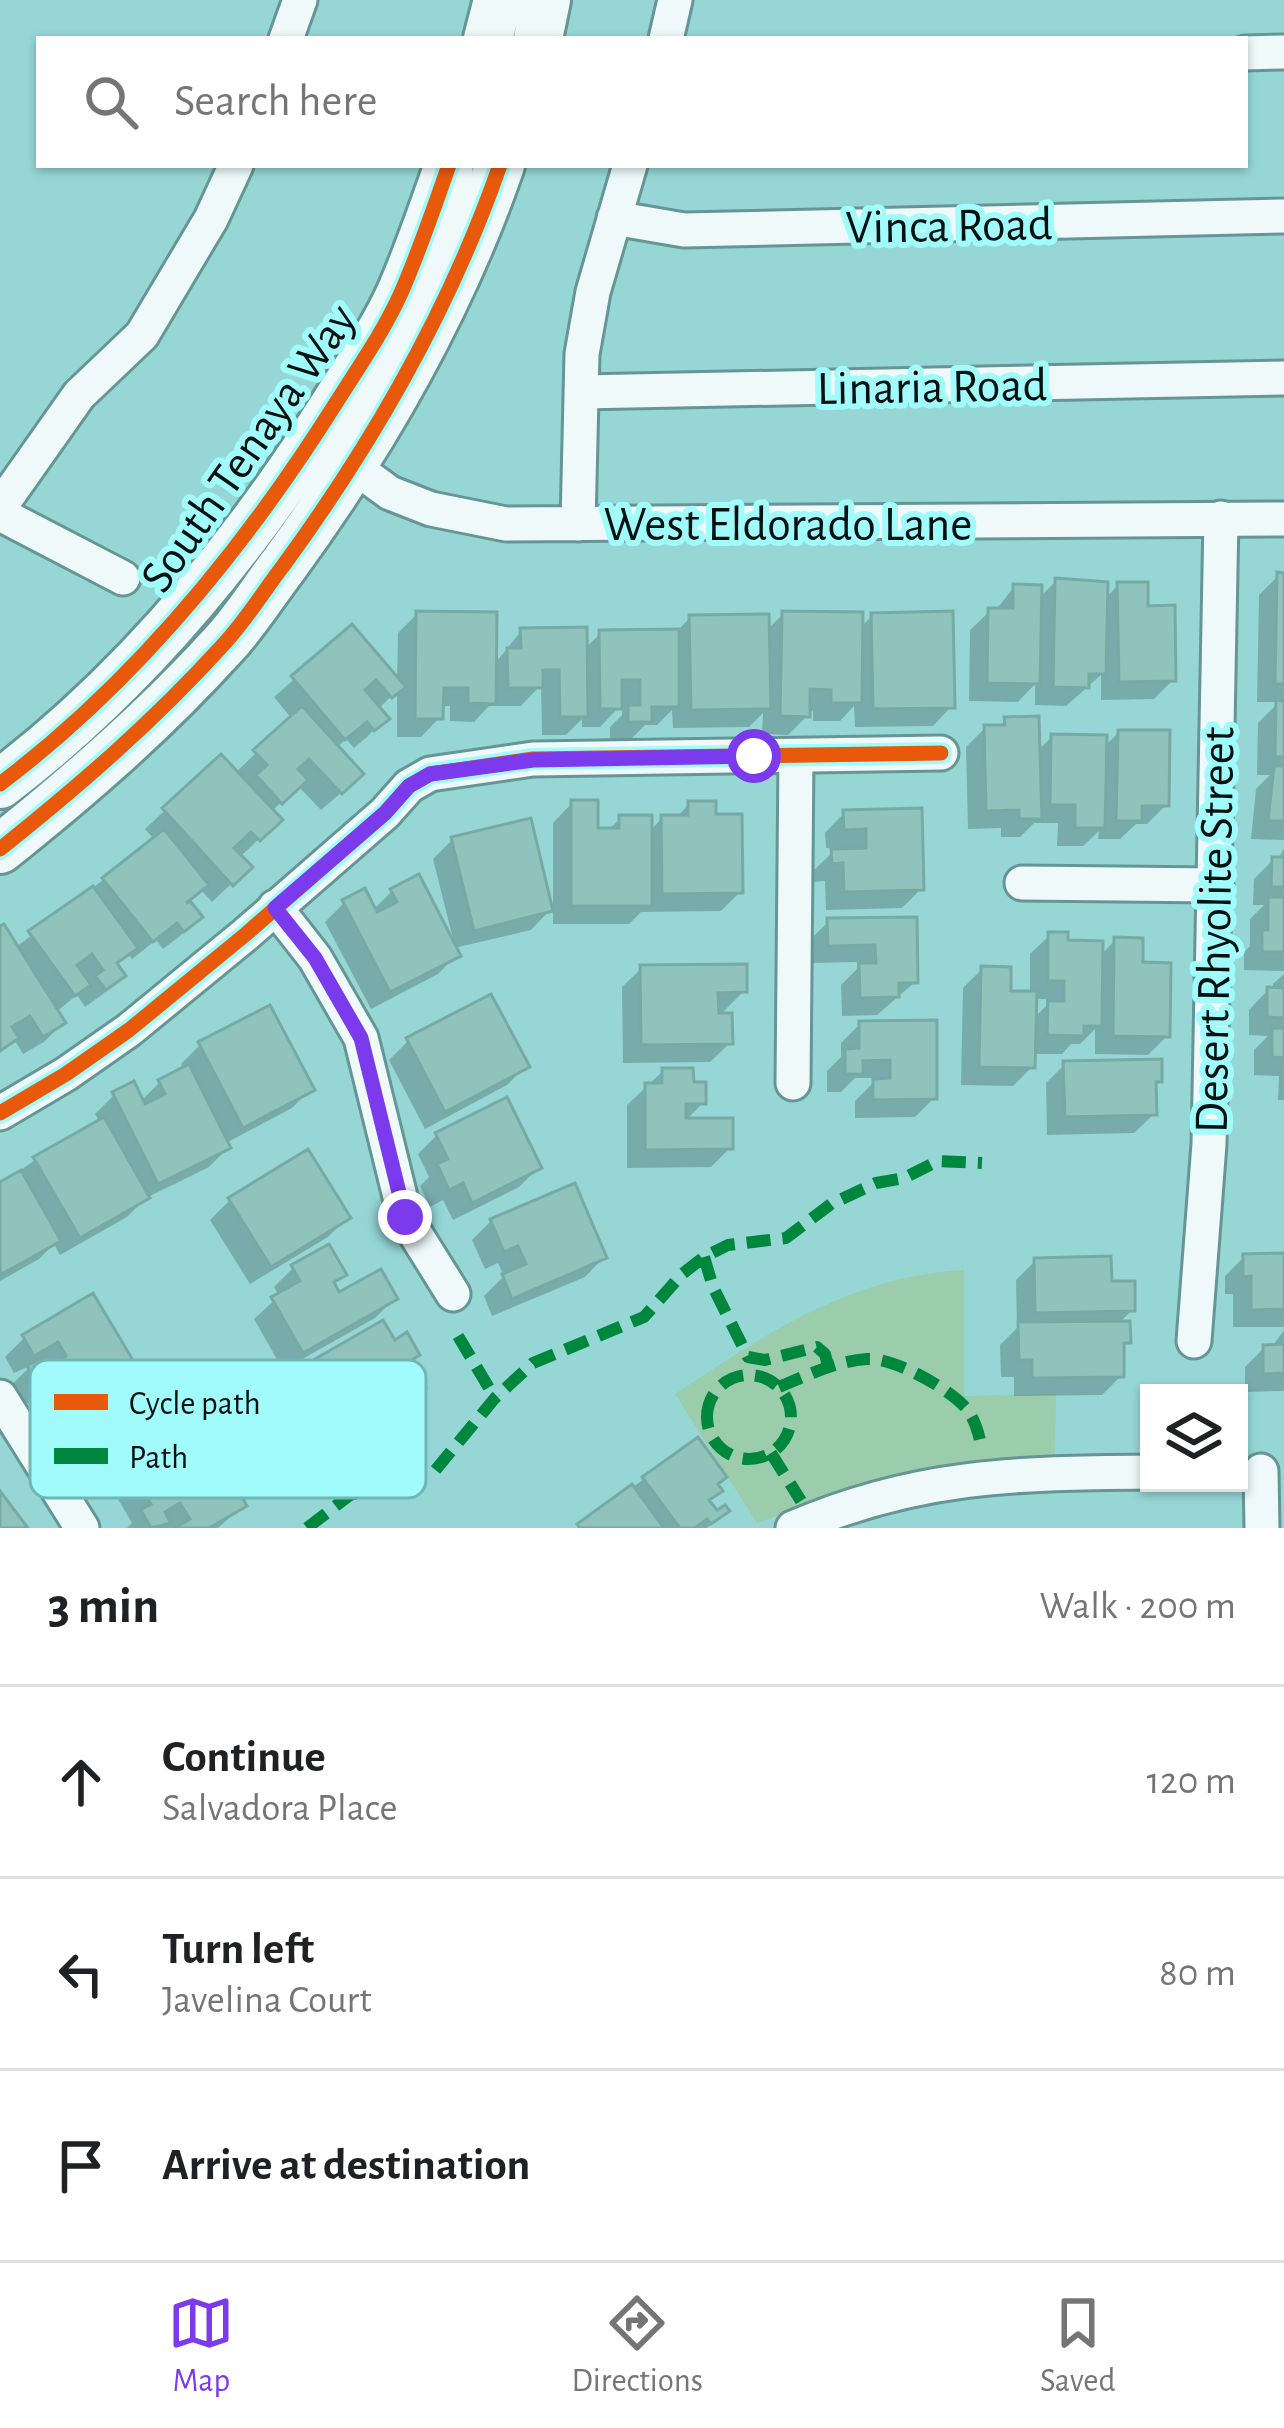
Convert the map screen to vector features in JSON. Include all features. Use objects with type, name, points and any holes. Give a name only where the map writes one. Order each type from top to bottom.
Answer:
[{"type":"street","points":[[287,36],[300,0]]},
{"type":"street","points":[[489,36],[498,0]]},
{"type":"street","points":[[539,36],[546,0]]},
{"type":"street","points":[[667,36],[675,0]]},
{"type":"street","points":[[1248,53],[1284,52]]},
{"type":"street","points":[[123,578],[0,511],[79,395],[142,335],[212,219],[235,168]]},
{"type":"street","name":"South Tenaya Way","points":[[0,784],[86,710],[168,628],[244,537],[315,437],[400,296],[447,168]]},
{"type":"street","name":"South Tenaya Way","points":[[0,850],[102,768],[225,644],[352,466],[451,286],[499,168]]},
{"type":"street","points":[[578,524],[582,354],[593,292],[630,168]]},
{"type":"street","name":"Vinca Road","points":[[614,218],[684,230],[1284,216]]},
{"type":"street","name":"Linaria Road","points":[[581,392],[1284,378]]},
{"type":"street","name":"West Eldorado Lane","points":[[315,437],[389,493],[431,509],[506,524],[1284,519]]},
{"type":"street","name":"Desert Rhyolite Street","points":[[1194,1341],[1209,1144],[1221,518]]},
{"type":"street","points":[[0,1113],[130,1030],[385,813],[409,786],[430,774],[533,760],[940,753]]},
{"type":"street","points":[[793,1083],[796,756]]},
{"type":"street","points":[[1022,883],[1216,885]]},
{"type":"street","points":[[275,908],[315,958],[361,1038],[405,1217],[453,1294]]},
{"type":"street","points":[[0,1396],[30,1444]]},
{"type":"street","points":[[1261,1471],[1262,1528]]},
{"type":"street","points":[[793,1528],[853,1516],[904,1489],[971,1478],[1140,1472]]},
{"type":"street","points":[[63,1498],[82,1528]]},
{"type":"green space","points":[[964,1270],[964,1396],[1056,1394],[1055,1457],[954,1468],[854,1490],[757,1523],[675,1394],[776,1330],[847,1296],[884,1283]]},
{"type":"building","points":[[1277,572],[1284,573],[1284,684],[1275,684]]},
{"type":"building","points":[[1055,578],[1108,582],[1106,674],[1089,674],[1089,688],[1053,687]]},
{"type":"building","points":[[1117,582],[1148,582],[1148,606],[1175,605],[1176,681],[1119,682]]},
{"type":"building","points":[[1013,584],[1042,585],[1040,684],[987,683],[988,608],[1013,608]]},
{"type":"building","points":[[416,611],[497,612],[496,704],[468,703],[468,688],[444,688],[443,719],[415,719]]},
{"type":"building","points":[[782,611],[863,612],[862,703],[831,703],[831,690],[810,689],[810,717],[780,716]]},
{"type":"building","points":[[953,611],[955,708],[873,709],[871,613]]},
{"type":"building","points":[[769,614],[771,709],[691,710],[689,615]]},
{"type":"building","points":[[352,624],[406,687],[392,698],[376,680],[365,690],[390,719],[374,731],[367,722],[345,740],[291,676]]},
{"type":"building","points":[[587,627],[588,717],[560,717],[559,670],[543,670],[543,688],[508,688],[507,648],[521,648],[520,628]]},
{"type":"building","points":[[679,629],[679,707],[652,707],[652,722],[628,722],[628,705],[640,705],[640,680],[622,680],[622,709],[600,709],[599,630]]},
{"type":"building","points":[[1276,700],[1284,701],[1284,757],[1275,757]]},
{"type":"building","points":[[302,706],[364,774],[342,794],[309,759],[298,769],[308,780],[282,804],[256,775],[267,765],[253,750]]},
{"type":"building","points":[[1039,716],[1042,819],[1019,819],[1019,810],[986,811],[984,725],[1005,725],[1004,717]]},
{"type":"building","points":[[1118,730],[1170,730],[1169,806],[1142,806],[1142,821],[1116,821]]},
{"type":"building","points":[[1051,734],[1107,735],[1105,828],[1075,828],[1075,805],[1050,805]]},
{"type":"building","points":[[221,754],[283,820],[260,841],[251,832],[234,848],[253,867],[233,886],[162,808]]},
{"type":"building","points":[[1274,766],[1284,766],[1284,821],[1268,821]]},
{"type":"building","points":[[571,800],[598,800],[598,828],[619,828],[619,815],[652,815],[652,906],[571,906]]},
{"type":"building","points":[[688,801],[716,801],[716,814],[742,814],[743,893],[662,894],[661,815],[688,815]]},
{"type":"building","points":[[922,808],[924,890],[844,892],[843,863],[832,864],[831,849],[866,848],[866,829],[844,830],[843,810]]},
{"type":"building","points":[[531,818],[553,911],[474,931],[451,837]]},
{"type":"building","points":[[164,829],[209,885],[186,903],[191,902],[203,917],[184,932],[177,923],[153,942],[102,878]]},
{"type":"building","points":[[1272,857],[1284,857],[1284,887],[1271,887]]},
{"type":"building","points":[[419,874],[461,956],[390,992],[342,900],[365,888],[377,912],[397,902],[390,889]]},
{"type":"building","points":[[93,886],[138,948],[117,963],[126,976],[106,990],[95,976],[103,970],[92,954],[77,965],[91,985],[75,996],[28,931]]},
{"type":"building","points":[[1268,897],[1284,897],[1284,952],[1262,952]]},
{"type":"building","points":[[917,917],[918,983],[899,983],[899,997],[860,998],[859,963],[876,963],[875,945],[828,946],[827,918]]},
{"type":"building","points":[[4,924],[66,1023],[43,1037],[30,1016],[12,1027],[19,1038],[0,1051],[0,926]]},
{"type":"building","points":[[1048,932],[1068,932],[1068,940],[1103,941],[1102,1026],[1084,1026],[1084,1036],[1047,1035],[1048,1001],[1064,1001],[1064,981],[1048,981]]},
{"type":"building","points":[[1114,937],[1143,938],[1143,962],[1171,963],[1170,1037],[1113,1036]]},
{"type":"building","points":[[747,964],[747,992],[718,993],[719,1013],[732,1013],[733,1044],[641,1045],[640,965]]},
{"type":"building","points":[[981,966],[1011,967],[1011,991],[1037,991],[1035,1068],[979,1067]]},
{"type":"building","points":[[1267,987],[1284,988],[1284,1018],[1267,1017]]},
{"type":"building","points":[[491,994],[530,1067],[445,1112],[406,1038]]},
{"type":"building","points":[[270,1005],[315,1090],[243,1128],[198,1042]]},
{"type":"building","points":[[937,1020],[937,1099],[873,1100],[873,1079],[890,1078],[890,1060],[863,1061],[863,1074],[845,1074],[845,1049],[859,1048],[859,1021]]},
{"type":"building","points":[[1272,1028],[1284,1028],[1284,1058],[1272,1057]]},
{"type":"building","points":[[1162,1059],[1162,1082],[1156,1082],[1157,1115],[1065,1117],[1063,1061]]},
{"type":"building","points":[[189,1064],[231,1148],[158,1184],[112,1092],[134,1081],[145,1104],[165,1094],[158,1080]]},
{"type":"building","points":[[662,1068],[693,1068],[694,1082],[706,1082],[706,1104],[686,1104],[686,1118],[733,1118],[733,1149],[645,1150],[645,1083],[662,1083]]},
{"type":"building","points":[[507,1097],[542,1168],[472,1203],[463,1183],[449,1190],[437,1164],[448,1159],[435,1133]]},
{"type":"building","points":[[104,1117],[150,1198],[80,1238],[33,1157]]},
{"type":"building","points":[[308,1149],[351,1218],[271,1267],[228,1198]]},
{"type":"building","points":[[21,1170],[61,1241],[0,1275],[0,1182]]},
{"type":"building","points":[[575,1183],[607,1258],[512,1299],[502,1274],[526,1264],[518,1246],[504,1252],[490,1219]]},
{"type":"building","points":[[329,1244],[347,1275],[334,1282],[339,1292],[381,1269],[398,1299],[303,1353],[271,1297],[300,1281],[291,1265]]},
{"type":"building","points":[[1284,1253],[1284,1309],[1251,1310],[1251,1276],[1243,1277],[1243,1254]]},
{"type":"building","points":[[1111,1256],[1112,1281],[1135,1281],[1135,1311],[1035,1313],[1034,1258]]},
{"type":"building","points":[[93,1293],[133,1360],[59,1360],[66,1356],[58,1342],[34,1356],[22,1335]]},
{"type":"building","points":[[383,1320],[395,1340],[407,1332],[420,1355],[412,1360],[315,1359]]},
{"type":"building","points":[[1130,1321],[1131,1343],[1124,1343],[1124,1377],[1032,1378],[1032,1360],[1019,1360],[1018,1322]]},
{"type":"building","points":[[1284,1344],[1284,1373],[1263,1374],[1263,1345]]},
{"type":"building","points":[[698,1437],[727,1477],[718,1484],[723,1491],[709,1500],[717,1510],[725,1505],[730,1511],[711,1524],[707,1519],[695,1528],[680,1528],[642,1477]]},
{"type":"building","points":[[632,1484],[664,1528],[580,1528],[577,1524]]},
{"type":"building","points":[[0,1491],[28,1528],[0,1528]]},
{"type":"building","points":[[147,1498],[242,1498],[247,1506],[209,1528],[175,1528],[190,1519],[180,1503],[165,1512],[171,1523],[151,1528],[141,1510],[151,1504]]},
{"type":"marked path","points":[[426,1475],[433,1473],[495,1398],[533,1363],[644,1317],[704,1257],[728,1245],[786,1238],[831,1204],[938,1161],[982,1163]]},
{"type":"marked path","points":[[704,1257],[713,1287],[748,1357],[765,1360],[817,1347],[828,1366]]},
{"type":"marked path","points":[[458,1336],[495,1398]]},
{"type":"marked path","points":[[779,1387],[844,1363],[867,1359],[891,1363],[957,1399],[974,1422],[982,1450]]},
{"type":"marked path","points":[[749,1375],[779,1387],[791,1417],[779,1447],[749,1459],[719,1447],[707,1417],[719,1387],[749,1375]]},
{"type":"marked path","points":[[771,1453],[801,1501]]},
{"type":"marked path","points":[[307,1528],[346,1498]]},
{"type":"cycle path","points":[[0,784],[97,702],[142,656],[265,509],[387,321],[448,168]]},
{"type":"cycle path","points":[[0,849],[143,727],[254,607],[348,472],[406,373],[458,271],[499,168]]},
{"type":"cycle path","points":[[0,1113],[129,1030],[385,813],[409,786],[430,774],[533,759],[941,753]]},
{"type":"route","points":[[405,1217],[361,1038],[315,958],[275,908],[385,813],[409,786],[430,774],[533,760],[754,756]]}]
